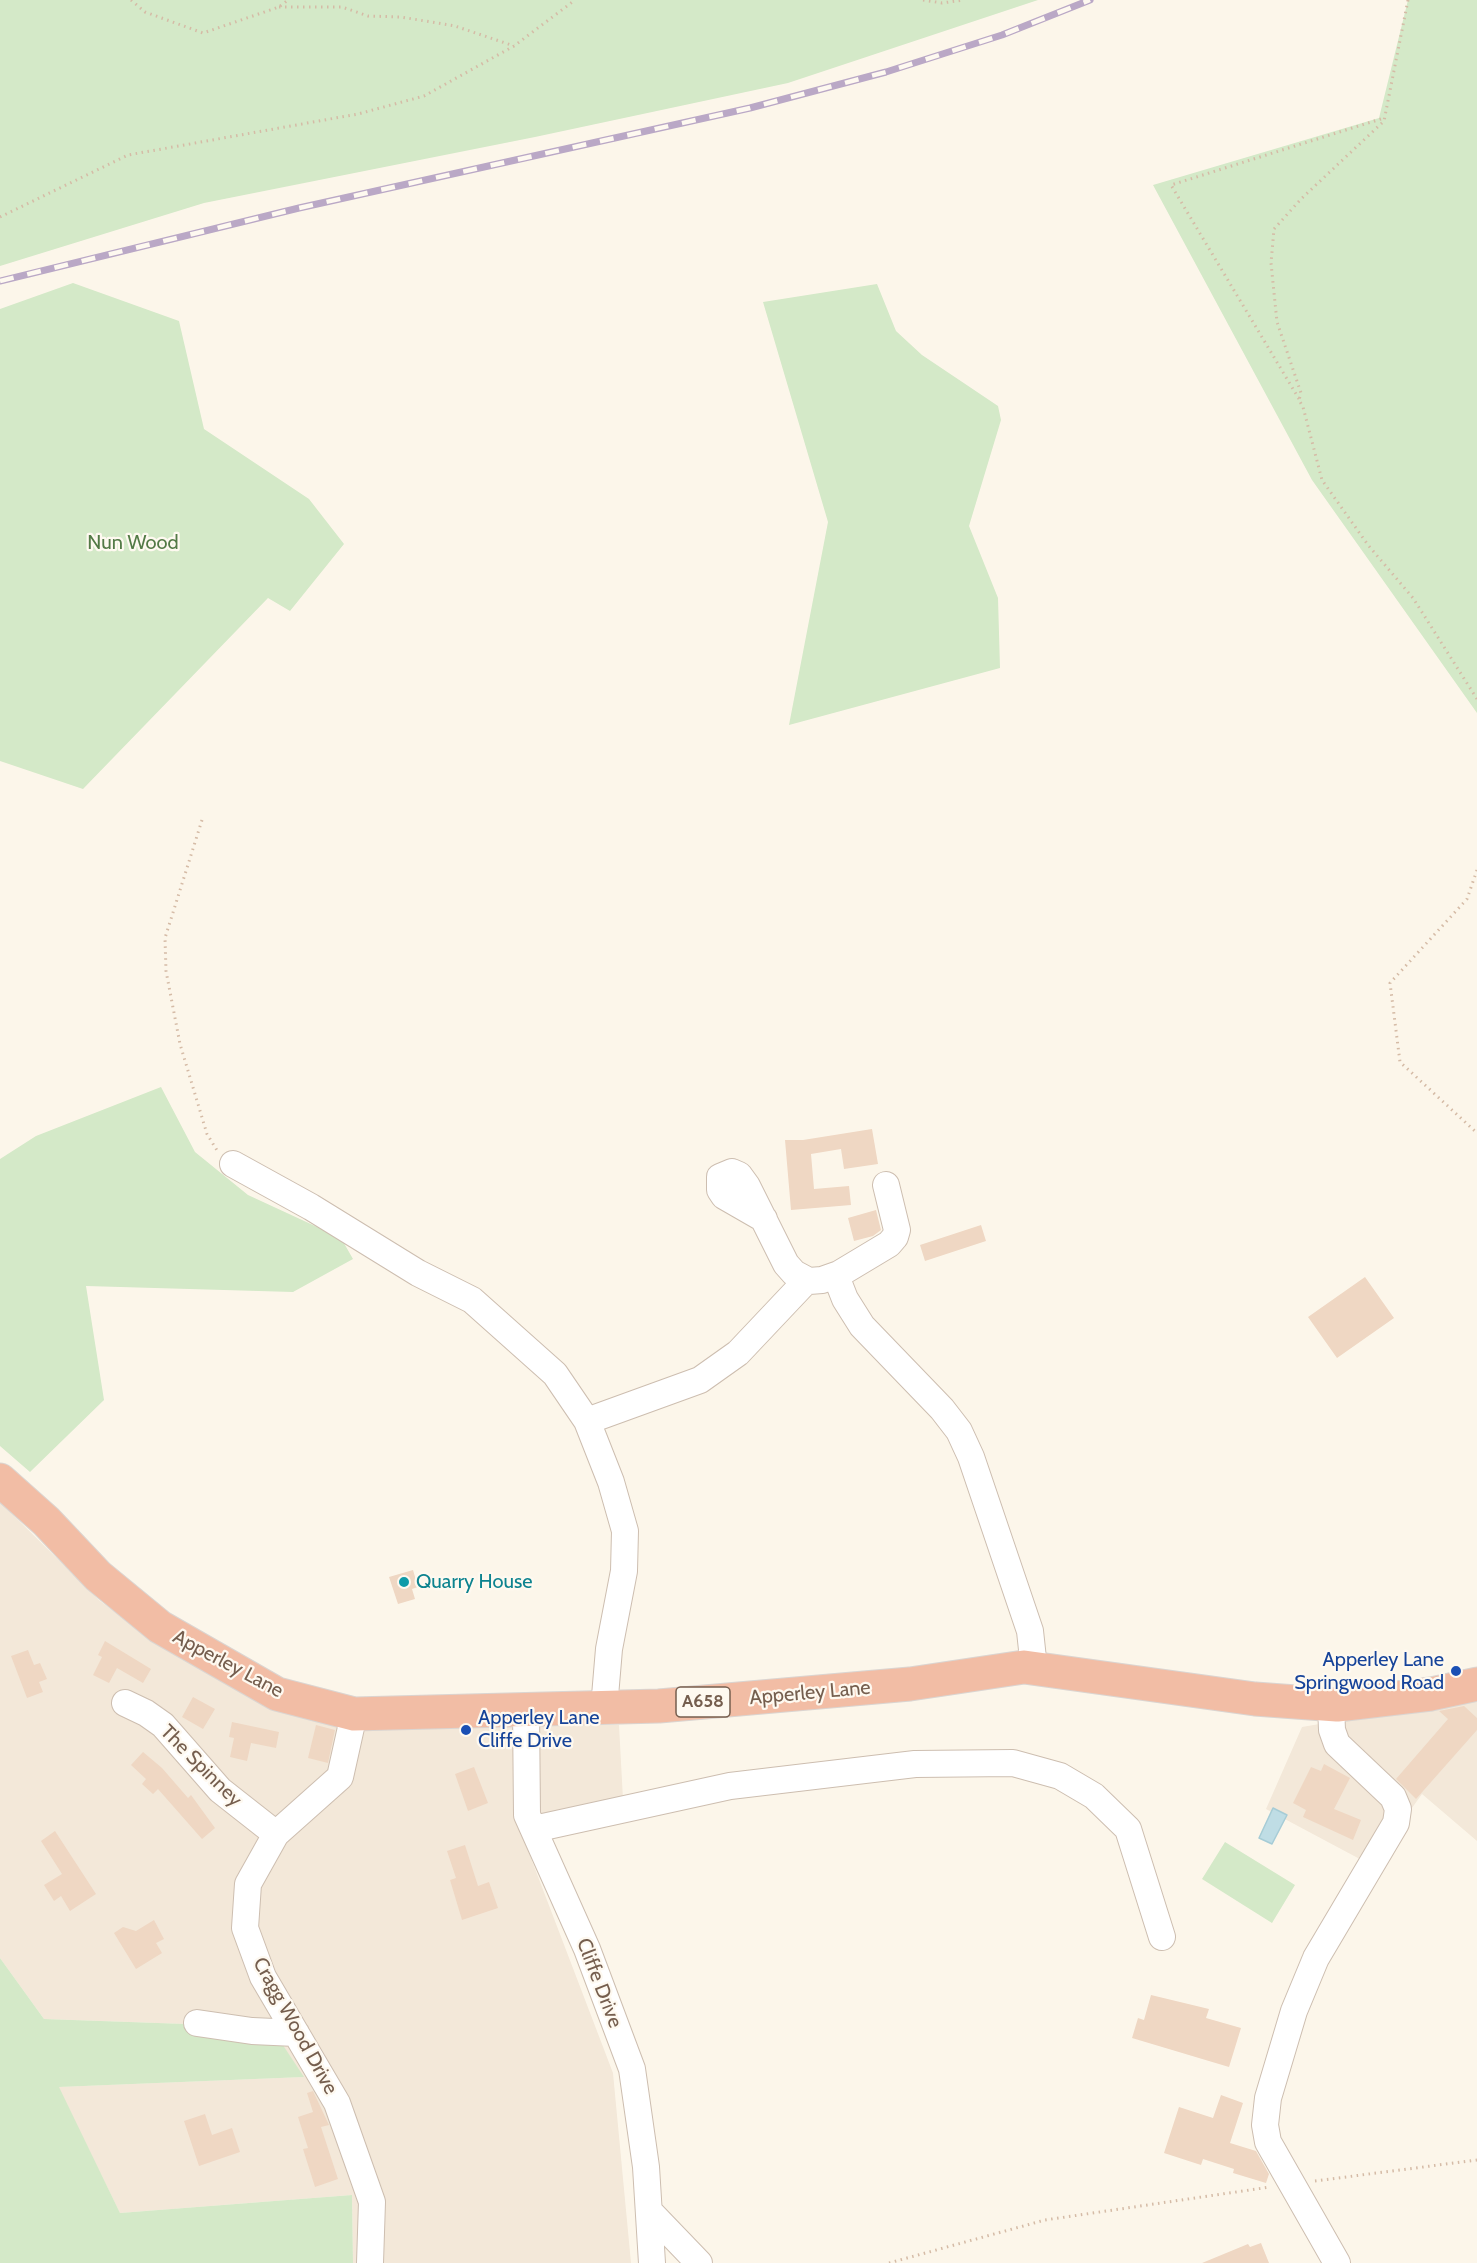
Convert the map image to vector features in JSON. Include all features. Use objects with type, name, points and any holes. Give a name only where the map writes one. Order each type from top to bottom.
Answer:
[{"type":"highway","name":"Apperley Lane","points":[[0,1480],[46,1521],[98,1576],[160,1626],[277,1694],[354,1714],[659,1706],[910,1684],[1024,1667],[1255,1699],[1331,1705],[1431,1694],[1477,1683]]},
{"type":"street","points":[[233,1164],[311,1207],[418,1273],[472,1300],[555,1374],[587,1421],[611,1482],[625,1531],[624,1570],[609,1649],[604,1708]]},
{"type":"street","points":[[764,1219],[786,1264],[794,1273],[807,1280],[822,1280],[836,1276],[889,1244],[895,1237],[897,1230],[886,1185]]},
{"type":"street","points":[[836,1276],[845,1299],[862,1326],[942,1409],[959,1431],[972,1457],[1030,1631],[1034,1668]]},
{"type":"street","points":[[587,1421],[700,1380],[738,1353],[807,1280]]},
{"type":"street","name":"The Spinney","points":[[125,1703],[146,1713],[163,1725],[220,1790],[276,1834]]},
{"type":"street","points":[[1331,1705],[1332,1730],[1337,1744],[1348,1757],[1393,1797],[1398,1809],[1396,1823],[1316,1958],[1294,2011],[1268,2098],[1265,2125],[1268,2142],[1337,2263]]},
{"type":"street","name":"Cliffe Drive","points":[[526,1710],[527,1815],[587,1948],[632,2069],[646,2167],[652,2263]]},
{"type":"street","name":"Cragg Wood Drive","points":[[354,1714],[340,1777],[276,1834],[248,1884],[245,1928],[263,1977],[337,2103],[372,2202],[370,2263]]},
{"type":"street","points":[[534,1829],[730,1786],[915,1764],[1013,1763],[1060,1776],[1094,1796],[1128,1828],[1162,1937]]},
{"type":"street","points":[[196,2023],[252,2031],[296,2033]]},
{"type":"street","points":[[649,2211],[699,2263]]},
{"type":"path","points":[[131,0],[145,12],[203,33],[279,7],[342,7],[368,16],[401,17],[455,26],[514,46]]},
{"type":"path","points":[[279,7],[288,0]]},
{"type":"path","points":[[0,217],[128,155],[358,114],[424,96],[514,46],[575,0]]},
{"type":"path","points":[[923,0],[942,3],[964,0]]},
{"type":"path","points":[[1299,400],[1301,393],[1277,322],[1271,263],[1274,229],[1301,199],[1384,118],[1408,0]]},
{"type":"path","points":[[1384,118],[1171,185],[1303,407],[1322,480],[1368,545],[1413,598],[1477,699]]},
{"type":"path","points":[[202,820],[165,938],[166,971],[180,1044],[207,1134],[218,1152],[233,1164]]},
{"type":"path","points":[[1477,870],[1467,899],[1390,983],[1400,1062],[1477,1133]]},
{"type":"path","points":[[889,2263],[949,2244],[1045,2220],[1477,2160]]},
{"type":"shaded area","points":[[0,1502],[100,1601],[160,1645],[374,1724],[619,1725],[624,1818],[516,1819],[613,2073],[631,2263],[353,2263],[352,2195],[120,2213],[58,2087],[303,2077],[271,2027],[44,2019],[0,1958]]},
{"type":"shaded area","points":[[1477,1697],[1477,1841],[1422,1794],[1371,1865],[1266,1809],[1302,1727]]},
{"type":"green space","points":[[0,0],[1038,0],[788,83],[535,137],[204,203],[0,266]]},
{"type":"green space","points":[[1408,0],[1477,0],[1477,713],[1312,480],[1153,185],[1379,118]]},
{"type":"green space","name":"Nun Wood","points":[[73,283],[179,321],[204,429],[309,499],[344,544],[290,611],[268,598],[83,789],[0,761],[0,309]]},
{"type":"green space","points":[[877,284],[896,331],[922,355],[998,406],[1001,420],[969,526],[998,598],[1000,668],[789,725],[828,522],[763,302]]},
{"type":"green space","points":[[161,1087],[195,1152],[248,1195],[341,1238],[353,1259],[293,1292],[86,1286],[104,1400],[30,1472],[0,1446],[0,1159],[36,1136]]},
{"type":"green space","points":[[1225,1842],[1295,1885],[1272,1923],[1202,1879]]},
{"type":"green space","points":[[0,1958],[44,2019],[271,2027],[304,2077],[59,2087],[120,2213],[352,2195],[353,2263],[0,2263]]},
{"type":"water","points":[[1273,1808],[1287,1815],[1272,1844],[1259,1838]]},
{"type":"building","points":[[872,1129],[878,1164],[844,1169],[841,1149],[811,1154],[814,1189],[849,1186],[851,1205],[791,1210],[785,1140],[803,1140]]},
{"type":"building","points":[[876,1210],[881,1230],[873,1236],[854,1241],[848,1218]]},
{"type":"building","points":[[981,1225],[986,1241],[925,1261],[920,1245]]},
{"type":"building","points":[[1365,1277],[1394,1318],[1337,1358],[1308,1317]]},
{"type":"building","name":"Quarry House","points":[[413,1570],[418,1587],[412,1589],[415,1599],[398,1604],[389,1577]]},
{"type":"building","points":[[105,1641],[151,1669],[143,1683],[117,1668],[109,1683],[93,1675],[102,1657],[98,1655]]},
{"type":"building","points":[[28,1650],[34,1665],[40,1663],[47,1679],[39,1682],[43,1692],[27,1698],[11,1656]]},
{"type":"building","points":[[193,1697],[215,1709],[203,1729],[182,1717]]},
{"type":"building","points":[[1464,1706],[1477,1718],[1477,1730],[1416,1799],[1396,1779],[1448,1719],[1439,1711]]},
{"type":"building","points":[[232,1722],[279,1732],[276,1748],[251,1743],[247,1761],[230,1757],[234,1738],[229,1737]]},
{"type":"building","points":[[316,1725],[335,1730],[328,1763],[308,1758]]},
{"type":"building","points":[[143,1752],[162,1768],[188,1798],[191,1795],[215,1828],[202,1839],[158,1789],[153,1794],[142,1784],[146,1779],[131,1765]]},
{"type":"building","points":[[1324,1764],[1350,1778],[1334,1809],[1361,1820],[1353,1840],[1303,1817],[1306,1810],[1293,1803],[1311,1767],[1321,1771]]},
{"type":"building","points":[[474,1767],[488,1803],[468,1811],[455,1774]]},
{"type":"building","points":[[55,1831],[96,1894],[70,1911],[61,1896],[54,1901],[44,1885],[62,1874],[41,1841]]},
{"type":"building","points":[[465,1845],[478,1886],[489,1882],[498,1908],[462,1920],[450,1880],[456,1878],[447,1851]]},
{"type":"building","points":[[154,1920],[164,1939],[156,1943],[162,1953],[136,1969],[114,1933],[123,1927],[136,1931]]},
{"type":"building","points":[[1151,1995],[1209,2009],[1206,2018],[1241,2028],[1229,2067],[1132,2038],[1138,2018],[1144,2020]]},
{"type":"building","points":[[313,2091],[329,2125],[321,2127],[338,2179],[315,2187],[303,2149],[308,2148],[298,2117],[313,2112],[307,2093]]},
{"type":"building","points":[[1221,2095],[1243,2103],[1230,2143],[1256,2151],[1269,2174],[1266,2183],[1233,2173],[1234,2169],[1203,2159],[1201,2165],[1164,2153],[1179,2107],[1213,2118]]},
{"type":"building","points":[[205,2114],[212,2135],[232,2128],[240,2152],[199,2166],[184,2121]]},
{"type":"building","points":[[1261,2243],[1269,2263],[1202,2263],[1248,2244],[1250,2247]]},
{"type":"railway","points":[[0,281],[299,208],[750,108],[886,72],[1002,35],[1090,0]]},
{"type":"place","name":"Quarry House","points":[[404,1582]]},
{"type":"place","name":"Apperley Lane Springwood Road","points":[[1456,1671]]},
{"type":"place","name":"Apperley Lane Cliffe Drive","points":[[466,1730]]}]
